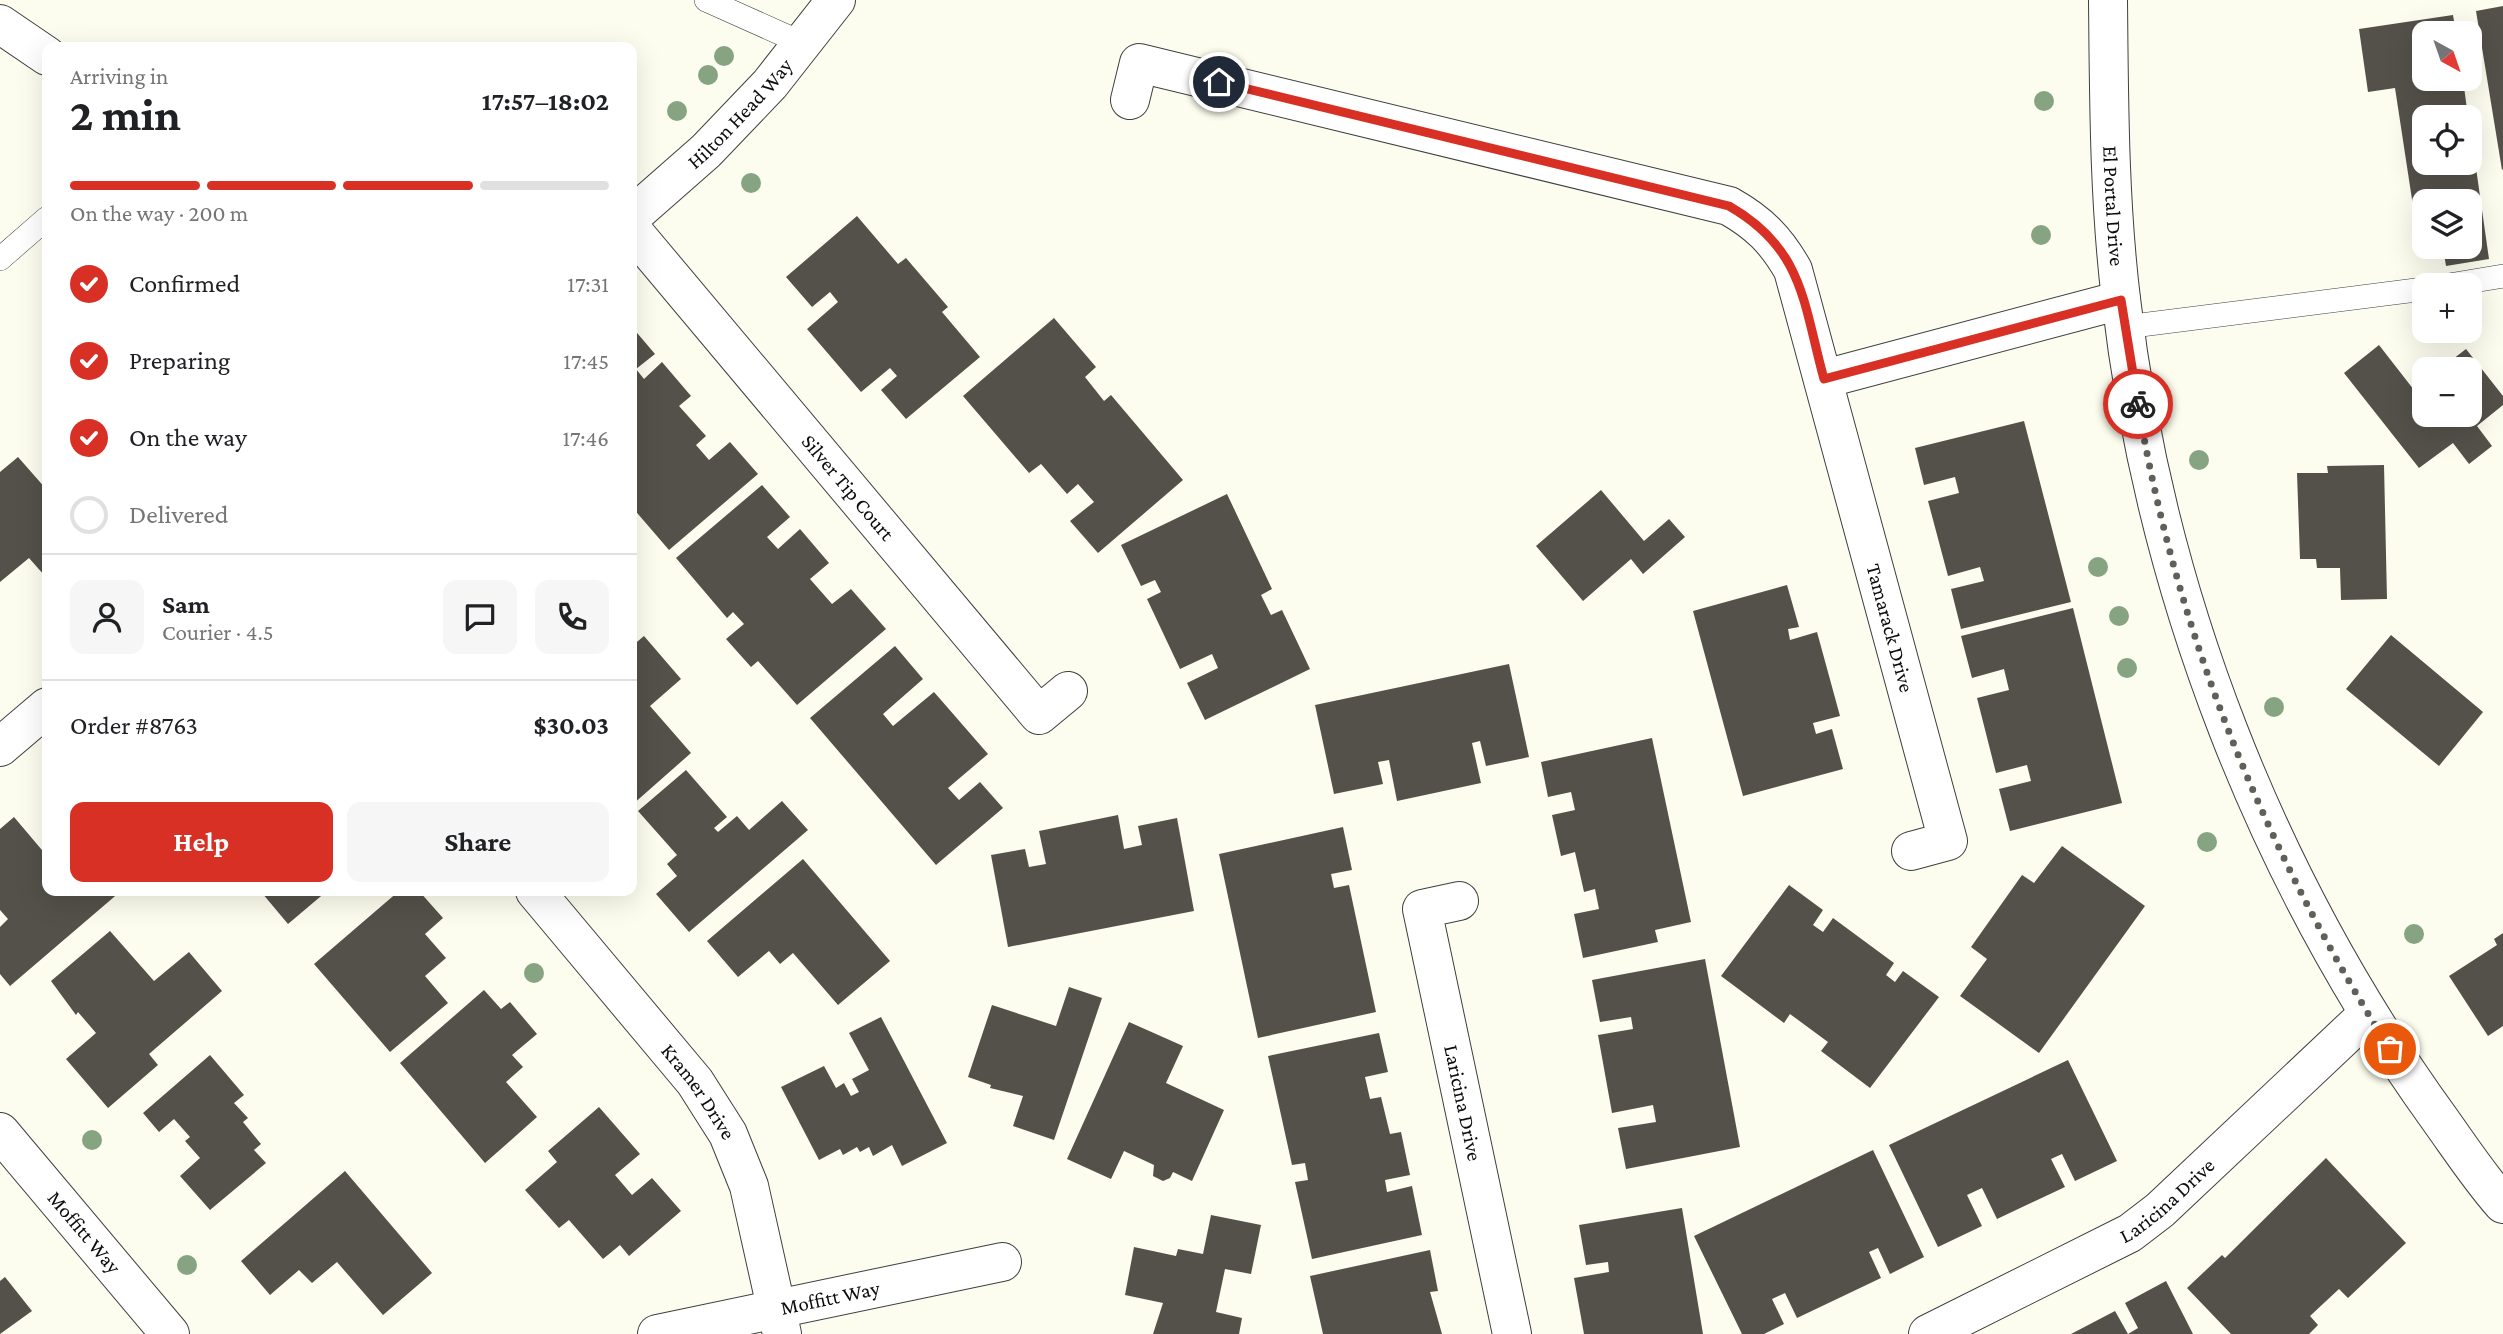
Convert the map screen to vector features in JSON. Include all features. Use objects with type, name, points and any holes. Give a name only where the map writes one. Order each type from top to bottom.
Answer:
[{"type":"street","name":"Hilton Head Way","points":[[637,212],[706,151],[770,84],[836,0]]},
{"type":"street","name":"El Portal Drive","points":[[2108,0],[2111,180],[2123,313],[2155,491],[2175,571],[2212,689],[2270,829],[2312,915],[2401,1066],[2503,1204]]},
{"type":"street","points":[[0,24],[42,53]]},
{"type":"street","name":"Tamarack Drive","points":[[1130,100],[1139,63],[1729,206],[1757,222],[1771,236],[1794,270],[1948,841],[1911,851]]},
{"type":"street","name":"Silver Tip Court","points":[[637,236],[1039,715],[1068,691]]},
{"type":"street","points":[[1824,379],[2123,313]]},
{"type":"street","points":[[0,747],[42,711]]},
{"type":"street","name":"Kramer Drive","points":[[539,896],[695,1082],[728,1134],[749,1186],[779,1322]]},
{"type":"street","name":"Laricina Drive","points":[[1459,901],[1422,909],[1512,1334]]},
{"type":"street","name":"Laricina Drive","points":[[1928,1334],[2130,1233],[2160,1210],[2368,1014]]},
{"type":"street","name":"Moffitt Way","points":[[0,1132],[170,1334]]},
{"type":"street","name":"Moffitt Way","points":[[657,1334],[779,1322],[1002,1262]]},
{"type":"lane","points":[[706,0],[802,43]]},
{"type":"lane","points":[[0,259],[42,222]]},
{"type":"lane","points":[[2482,280],[2503,276]]},
{"type":"lane","points":[[2123,313],[2412,290]]},
{"type":"building","points":[[2503,6],[2502,170],[2482,48],[2482,21],[2478,21],[2476,11]]},
{"type":"building","points":[[2453,15],[2454,21],[2413,21]]},
{"type":"building","points":[[2412,21],[2412,91],[2465,91],[2466,105],[2412,105],[2412,175],[2477,175],[2479,189],[2412,189],[2412,199],[2395,88],[2368,92],[2359,29]]},
{"type":"building","points":[[2482,210],[2489,259],[2446,266],[2445,259],[2482,259]]},
{"type":"building","points":[[857,216],[898,264],[906,258],[948,307],[942,312],[980,357],[906,419],[881,390],[897,376],[890,368],[861,392],[807,329],[838,302],[830,292],[812,307],[786,277]]},
{"type":"building","points":[[1054,318],[1096,367],[1085,377],[1104,401],[1111,395],[1183,480],[1098,553],[1070,521],[1094,502],[1078,484],[1067,494],[1041,464],[1029,473],[963,396]]},
{"type":"building","points":[[637,333],[655,354],[637,368]]},
{"type":"building","points":[[2379,345],[2412,387],[2412,427],[2478,427],[2492,446],[2469,464],[2453,443],[2419,468],[2344,373]]},
{"type":"building","points":[[2466,349],[2472,357],[2456,357]]},
{"type":"building","points":[[662,362],[691,396],[679,406],[706,436],[696,445],[709,460],[730,442],[758,474],[669,550],[637,513],[637,370],[644,379]]},
{"type":"building","points":[[2482,369],[2503,396],[2503,405],[2482,422]]},
{"type":"building","points":[[2024,421],[2071,602],[1961,629],[1951,589],[1984,581],[1980,567],[1948,576],[1928,501],[1959,493],[1955,477],[1924,485],[1915,448]]},
{"type":"building","points":[[18,457],[42,484],[42,573],[29,558],[0,582],[0,472]]},
{"type":"building","points":[[2384,465],[2387,599],[2341,600],[2340,568],[2317,568],[2316,559],[2300,559],[2297,473],[2328,473],[2327,466]]},
{"type":"building","points":[[762,485],[790,517],[767,537],[778,549],[800,529],[829,563],[810,579],[832,604],[851,589],[886,629],[797,705],[758,661],[751,667],[726,639],[744,624],[733,612],[727,618],[676,558]]},
{"type":"building","points":[[1601,490],[1644,541],[1669,519],[1685,537],[1643,574],[1631,559],[1583,601],[1536,546]]},
{"type":"building","points":[[1227,494],[1272,589],[1261,595],[1271,615],[1282,610],[1310,669],[1205,720],[1187,683],[1218,668],[1212,654],[1180,669],[1147,599],[1161,592],[1155,580],[1141,586],[1121,545]]},
{"type":"building","points":[[1787,585],[1799,627],[1788,629],[1790,640],[1817,632],[1840,716],[1813,723],[1816,734],[1832,729],[1843,769],[1743,796],[1693,611]]},
{"type":"building","points":[[2073,608],[2122,803],[2010,831],[1999,789],[2031,781],[2027,765],[1996,773],[1977,698],[2009,690],[2004,669],[1972,678],[1961,636]]},
{"type":"building","points":[[2391,635],[2483,712],[2439,766],[2346,689]]},
{"type":"building","points":[[644,636],[681,679],[650,706],[691,753],[637,801],[637,642]]},
{"type":"building","points":[[895,646],[923,679],[883,714],[893,726],[934,692],[988,754],[948,788],[959,800],[980,782],[1003,808],[936,865],[810,718]]},
{"type":"building","points":[[1509,664],[1529,757],[1486,766],[1480,741],[1472,743],[1481,783],[1397,801],[1389,760],[1378,762],[1383,784],[1334,794],[1315,705]]},
{"type":"building","points":[[1652,738],[1691,922],[1655,930],[1658,942],[1583,958],[1574,914],[1599,909],[1595,889],[1584,892],[1575,852],[1561,856],[1552,815],[1575,810],[1571,792],[1548,797],[1541,762]]},
{"type":"building","points":[[686,770],[727,817],[714,828],[718,832],[737,816],[749,830],[782,801],[808,830],[689,932],[656,894],[677,876],[667,864],[677,855],[638,811]]},
{"type":"building","points":[[1118,815],[1124,849],[1142,845],[1138,826],[1177,818],[1194,911],[1008,947],[991,855],[1025,849],[1029,867],[1046,864],[1039,831]]},
{"type":"building","points":[[14,817],[42,850],[42,896],[115,896],[10,986],[0,974],[0,927],[8,919],[0,910],[0,829]]},
{"type":"building","points":[[1343,827],[1352,870],[1331,874],[1334,888],[1349,885],[1376,1012],[1258,1038],[1219,854]]},
{"type":"building","points":[[2062,846],[2145,906],[2039,1053],[1960,996],[1987,959],[1971,947],[2022,875],[2034,883]]},
{"type":"building","points":[[803,859],[890,961],[838,1005],[793,953],[780,964],[769,951],[738,977],[707,941]]},
{"type":"building","points":[[1789,885],[1823,910],[1813,925],[1823,932],[1833,918],[1894,963],[1886,975],[1895,982],[1903,971],[1939,997],[1870,1088],[1821,1051],[1828,1042],[1790,1014],[1784,1023],[1721,976]]},
{"type":"building","points":[[265,896],[321,896],[288,924]]},
{"type":"building","points":[[393,896],[423,896],[443,918],[425,934],[446,958],[425,976],[448,1003],[390,1052],[314,964]]},
{"type":"building","points":[[110,931],[154,981],[189,952],[222,991],[149,1054],[158,1065],[108,1108],[66,1059],[96,1033],[78,1012],[76,1015],[51,981]]},
{"type":"building","points":[[2503,933],[2503,1026],[2488,1036],[2449,976],[2497,945],[2494,939]]},
{"type":"building","points":[[1705,959],[1740,1147],[1626,1169],[1618,1128],[1656,1122],[1653,1105],[1612,1113],[1598,1035],[1633,1029],[1631,1017],[1600,1022],[1592,980]]},
{"type":"building","points":[[1069,987],[1102,998],[1054,1140],[1013,1126],[1023,1096],[990,1088],[991,1085],[968,1077],[992,1005],[1056,1026]]},
{"type":"building","points":[[484,990],[501,1009],[510,1002],[537,1034],[512,1055],[523,1067],[506,1082],[537,1117],[485,1163],[400,1063]]},
{"type":"building","points":[[881,1017],[947,1143],[902,1166],[892,1145],[873,1156],[869,1147],[860,1152],[857,1147],[843,1155],[840,1149],[819,1160],[781,1087],[824,1066],[836,1088],[844,1083],[851,1096],[859,1092],[852,1079],[869,1070],[849,1033]]},
{"type":"building","points":[[1129,1022],[1183,1046],[1166,1083],[1224,1110],[1192,1181],[1173,1172],[1170,1178],[1163,1181],[1153,1176],[1154,1165],[1124,1151],[1111,1179],[1067,1159]]},
{"type":"building","points":[[1379,1033],[1388,1072],[1365,1077],[1370,1099],[1381,1097],[1390,1134],[1401,1132],[1410,1175],[1385,1180],[1387,1192],[1412,1186],[1422,1235],[1312,1259],[1295,1182],[1308,1180],[1305,1163],[1292,1165],[1268,1056]]},
{"type":"building","points":[[210,1055],[244,1095],[234,1103],[248,1118],[243,1122],[261,1144],[254,1150],[266,1163],[210,1210],[180,1176],[200,1158],[185,1141],[190,1137],[174,1119],[159,1132],[143,1113]]},
{"type":"building","points":[[2068,1060],[2117,1161],[2075,1181],[2062,1154],[2051,1159],[2065,1187],[1997,1219],[1982,1188],[1967,1195],[1982,1226],[1938,1247],[1889,1145]]},
{"type":"building","points":[[599,1107],[640,1154],[615,1175],[632,1195],[652,1178],[681,1211],[629,1256],[620,1245],[603,1259],[569,1220],[559,1228],[525,1190],[557,1162],[548,1151]]},
{"type":"building","points":[[1873,1150],[1924,1257],[1890,1274],[1878,1248],[1869,1252],[1881,1278],[1797,1318],[1785,1293],[1772,1299],[1784,1324],[1764,1334],[1742,1334],[1694,1236]]},
{"type":"building","points":[[2326,1158],[2406,1243],[2348,1298],[2339,1289],[2310,1316],[2318,1325],[2309,1334],[2231,1334],[2187,1288],[2222,1255],[2225,1258]]},
{"type":"building","points":[[345,1171],[432,1273],[383,1315],[337,1262],[312,1283],[299,1270],[270,1295],[241,1261]]},
{"type":"building","points":[[1682,1208],[1703,1334],[1584,1334],[1574,1278],[1609,1272],[1608,1262],[1586,1265],[1579,1225]]},
{"type":"building","points":[[1211,1215],[1261,1225],[1251,1274],[1225,1269],[1216,1312],[1242,1318],[1239,1334],[1153,1334],[1163,1303],[1125,1295],[1134,1247],[1176,1256],[1178,1249],[1203,1254]]},
{"type":"building","points":[[1430,1250],[1438,1291],[1430,1292],[1442,1334],[1323,1334],[1310,1276]]},
{"type":"building","points":[[5,1277],[32,1311],[0,1334],[0,1281]]},
{"type":"building","points":[[2166,1281],[2193,1334],[2128,1334],[2138,1328],[2125,1303]]},
{"type":"building","points":[[2115,1311],[2128,1334],[2071,1334]]},
{"type":"way so far","points":[[2138,404],[2146,451],[2175,571],[2212,689],[2259,804],[2312,915],[2390,1049]]},
{"type":"route","points":[[1219,82],[1729,206],[1757,222],[1779,244],[1794,270],[1824,379],[2121,300],[2138,404]]}]
